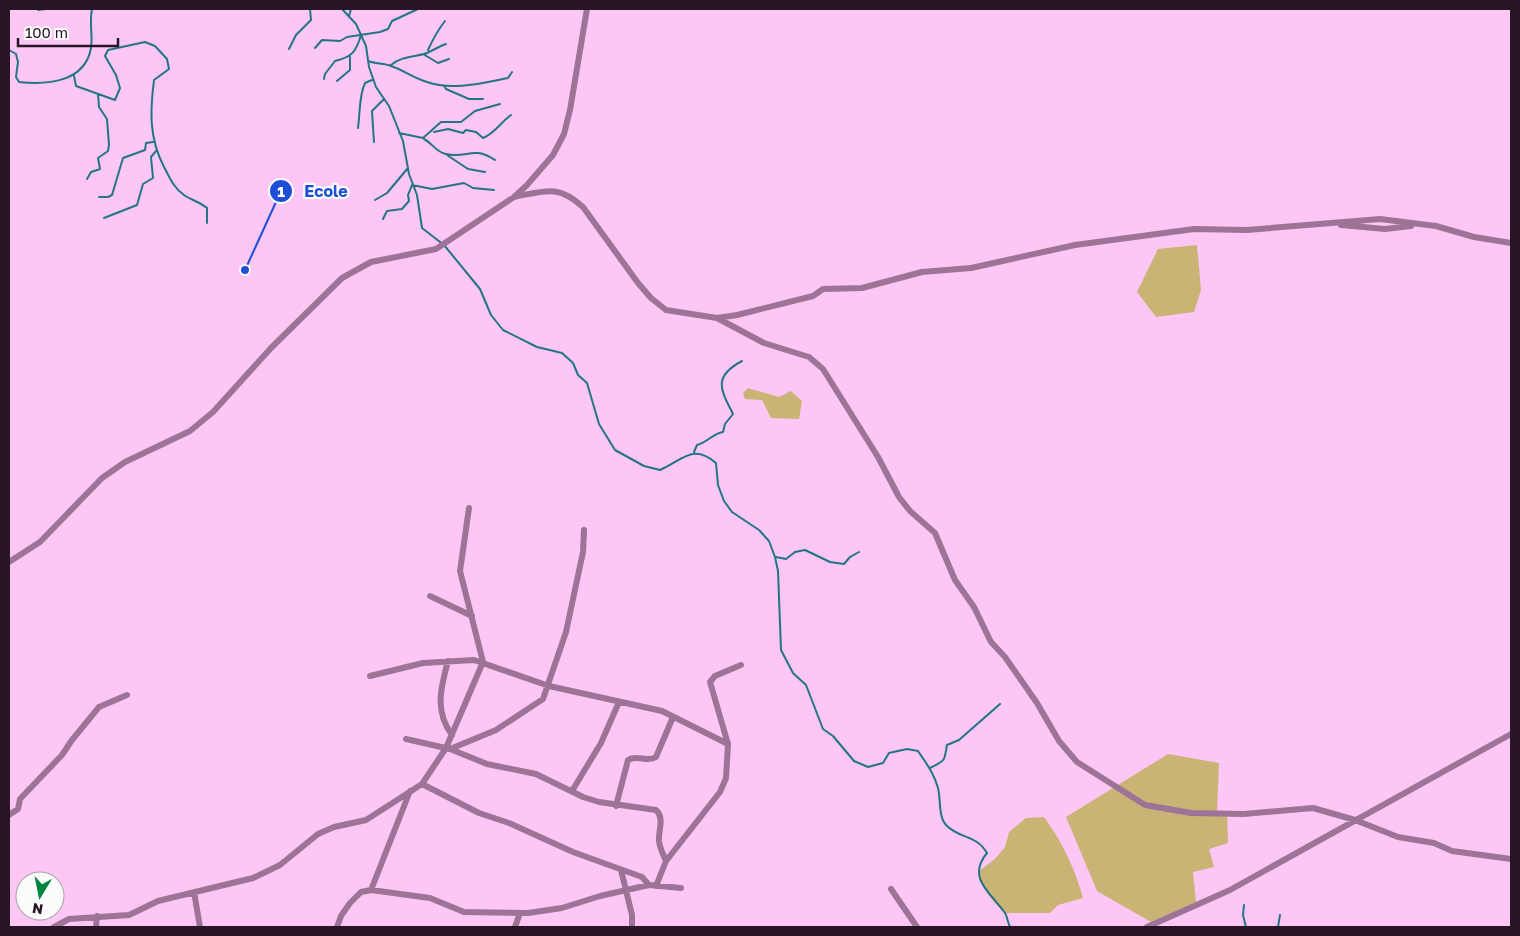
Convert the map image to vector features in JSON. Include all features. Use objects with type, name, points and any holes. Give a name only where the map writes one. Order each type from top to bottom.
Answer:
[{"type":"street","points":[[9,562],[40,542],[102,478],[125,462],[190,431],[214,412],[271,348],[342,278],[371,262],[436,249],[514,197],[554,155],[564,134],[570,110],[587,9]]},
{"type":"street","points":[[514,197],[559,191],[571,196],[583,207],[651,298],[666,310],[717,318],[738,316],[812,296],[822,289],[862,288],[922,272],[971,268],[1074,245],[1194,229],[1247,230],[1380,219],[1424,224],[1474,237],[1511,243]]},
{"type":"street","points":[[717,318],[764,343],[810,357],[822,369],[878,457],[899,497],[910,511],[935,533],[955,580],[977,613],[991,642],[1005,657],[1037,703],[1058,741],[1078,762],[1145,805],[1192,813],[1244,814],[1313,808],[1356,820],[1398,837],[1434,843],[1452,851],[1511,859]]},
{"type":"street","points":[[54,927],[69,919],[129,915],[158,901],[253,878],[280,865],[318,834],[334,827],[366,820],[422,784],[448,748],[484,662],[460,571],[469,508]]},
{"type":"street","points":[[448,748],[496,730],[518,717],[543,698],[549,686],[566,632],[583,552],[584,530]]},
{"type":"street","points":[[430,596],[472,616]]},
{"type":"street","points":[[448,660],[442,683],[440,709],[441,718],[452,735]]},
{"type":"street","points":[[370,676],[423,663],[448,660],[474,660],[549,686],[662,711],[728,744]]},
{"type":"street","points":[[652,886],[666,861],[724,785],[728,764],[728,744],[710,682],[715,676],[741,665]]},
{"type":"street","points":[[9,815],[18,809],[20,799],[62,755],[99,707],[127,695]]},
{"type":"street","points":[[572,791],[601,743],[619,702]]},
{"type":"street","points":[[616,806],[628,760],[632,758],[649,760],[656,757],[673,717]]},
{"type":"street","points":[[1148,927],[1230,890],[1511,734]]},
{"type":"street","points":[[406,739],[448,748],[487,764],[536,774],[583,797],[616,806],[643,808],[659,813],[660,844],[666,861]]},
{"type":"street","points":[[422,784],[480,813],[642,877],[652,886]]},
{"type":"street","points":[[371,890],[410,791]]},
{"type":"street","points":[[621,870],[632,915],[632,927]]},
{"type":"street","points":[[337,927],[350,903],[361,892],[371,890],[430,898],[464,912],[520,913],[562,908],[626,890],[652,886],[681,888]]},
{"type":"street","points":[[891,889],[918,927]]},
{"type":"street","points":[[194,892],[200,927]]},
{"type":"street","points":[[515,927],[520,913]]},
{"type":"street","points":[[96,927],[97,916]]},
{"type":"shaded area","points":[[1197,245],[1201,290],[1194,312],[1156,317],[1137,292],[1158,249]]},
{"type":"shaded area","points":[[748,388],[779,397],[791,391],[802,401],[799,419],[771,418],[762,400],[745,399],[743,393]]},
{"type":"shaded area","points":[[1168,754],[1219,763],[1217,812],[1227,812],[1228,843],[1209,849],[1214,867],[1193,872],[1196,902],[1151,922],[1097,891],[1066,817]]},
{"type":"shaded area","points":[[1044,817],[1057,836],[1067,856],[1083,898],[1058,905],[1050,913],[1005,913],[988,894],[982,883],[979,871],[995,859],[1005,847],[1009,832],[1026,818]]},
{"type":"waterway","points":[[38,10],[46,9]]},
{"type":"waterway","points":[[9,50],[16,54],[18,62],[16,77],[19,82],[42,83],[64,79],[81,68],[87,59],[91,48],[92,9]]},
{"type":"waterway","points":[[307,9],[319,9]]},
{"type":"waterway","points":[[289,49],[296,35],[311,20],[310,9]]},
{"type":"waterway","points":[[342,9],[356,24],[366,46],[369,67],[376,87],[389,106],[403,141],[409,174],[417,195],[422,228],[444,245],[480,289],[491,315],[503,330],[537,347],[562,353],[573,363],[578,375],[587,383],[599,424],[615,450],[644,466],[660,470],[688,455],[694,454],[701,454],[716,463],[718,485],[724,501],[732,512],[759,530],[769,541],[778,571],[781,650],[793,673],[806,685],[823,729],[833,736],[854,761],[868,767],[883,763],[889,753],[907,749],[918,751],[936,783],[943,821],[956,833],[973,839],[987,853],[981,862],[980,878],[983,885],[1005,913],[1010,927]]},
{"type":"waterway","points":[[349,16],[351,9]]},
{"type":"waterway","points":[[315,48],[322,40],[340,41],[347,37],[388,29],[392,21],[418,9]]},
{"type":"waterway","points":[[428,50],[435,35],[445,21]]},
{"type":"waterway","points":[[324,79],[325,74],[335,61],[346,58],[353,53],[361,35]]},
{"type":"waterway","points":[[74,76],[76,86],[115,100],[120,88],[116,75],[105,56],[108,50],[145,42],[155,46],[167,59],[169,69],[154,80],[151,114],[153,135],[159,156],[172,182],[180,192],[207,208],[207,223]]},
{"type":"waterway","points":[[391,65],[402,59],[424,54],[446,44]]},
{"type":"waterway","points":[[423,54],[438,63],[449,59]]},
{"type":"waterway","points":[[337,81],[350,70],[350,57]]},
{"type":"waterway","points":[[368,61],[388,65],[422,80],[447,86],[467,85],[508,78],[512,72]]},
{"type":"waterway","points":[[358,128],[363,88],[365,83],[372,80]]},
{"type":"waterway","points":[[444,86],[446,89],[469,99],[483,99]]},
{"type":"waterway","points":[[87,179],[91,172],[100,169],[98,158],[108,151],[109,145],[107,119],[99,107],[98,94]]},
{"type":"waterway","points":[[374,142],[372,111],[384,99]]},
{"type":"waterway","points":[[399,133],[423,138],[441,122],[461,122],[475,111],[500,104]]},
{"type":"waterway","points":[[434,132],[448,129],[463,133],[466,130],[476,132],[483,138],[491,134],[511,115]]},
{"type":"waterway","points":[[424,139],[446,154],[481,153],[495,160]]},
{"type":"waterway","points":[[99,197],[112,195],[123,158],[145,150],[146,143],[153,142]]},
{"type":"waterway","points":[[104,218],[137,205],[143,184],[153,178],[151,157],[156,151]]},
{"type":"waterway","points":[[447,155],[468,169],[485,172]]},
{"type":"waterway","points":[[375,200],[387,193],[408,168]]},
{"type":"waterway","points":[[383,219],[387,211],[402,209],[409,201],[408,195],[412,185],[432,189],[464,183],[473,188],[494,190]]},
{"type":"waterway","points":[[694,452],[697,445],[723,432],[725,424],[733,414],[723,391],[723,378],[726,373],[742,361]]},
{"type":"waterway","points":[[776,557],[786,559],[795,552],[805,550],[830,562],[844,564],[850,557],[859,552]]},
{"type":"waterway","points":[[930,768],[943,760],[947,745],[959,740],[1000,704]]},
{"type":"waterway","points":[[1244,905],[1243,915],[1246,927]]},
{"type":"waterway","points":[[1278,927],[1280,915]]},
{"type":"place","name":"Ecole","points":[[245,270]]}]
